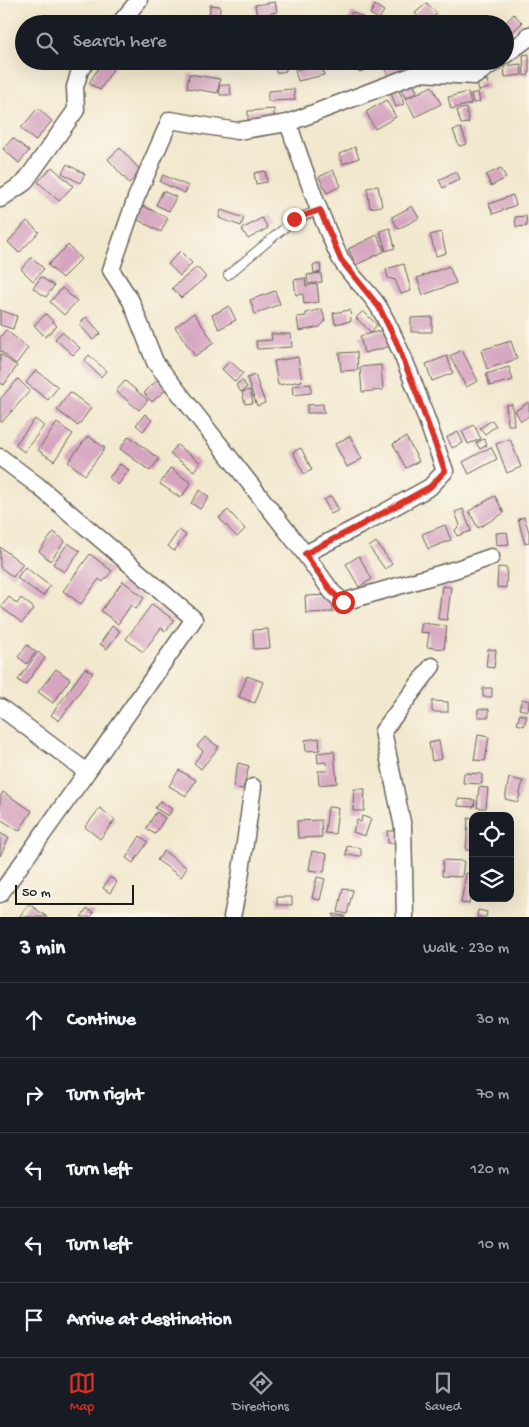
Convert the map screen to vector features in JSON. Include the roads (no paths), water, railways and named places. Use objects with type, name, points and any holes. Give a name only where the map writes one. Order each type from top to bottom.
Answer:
[{"type":"street","points":[[126,15],[139,0]]},
{"type":"street","points":[[514,48],[529,35]]},
{"type":"street","points":[[0,199],[24,183],[76,110],[75,87],[80,70]]},
{"type":"street","points":[[484,70],[476,76],[420,73],[288,123],[237,131],[170,120],[136,198],[111,270],[131,301],[155,362],[305,554],[332,592],[343,602],[457,569],[491,556]]},
{"type":"street","points":[[288,123],[320,210],[341,260],[379,307],[396,341],[445,471],[430,487],[305,554]]},
{"type":"street","points":[[0,457],[37,485],[194,619],[0,894]]},
{"type":"street","points":[[405,917],[403,827],[384,731],[432,666]]},
{"type":"street","points":[[0,706],[87,772]]},
{"type":"street","points":[[232,917],[240,878],[253,787]]},
{"type":"lane","points":[[228,275],[294,219],[320,210]]}]
